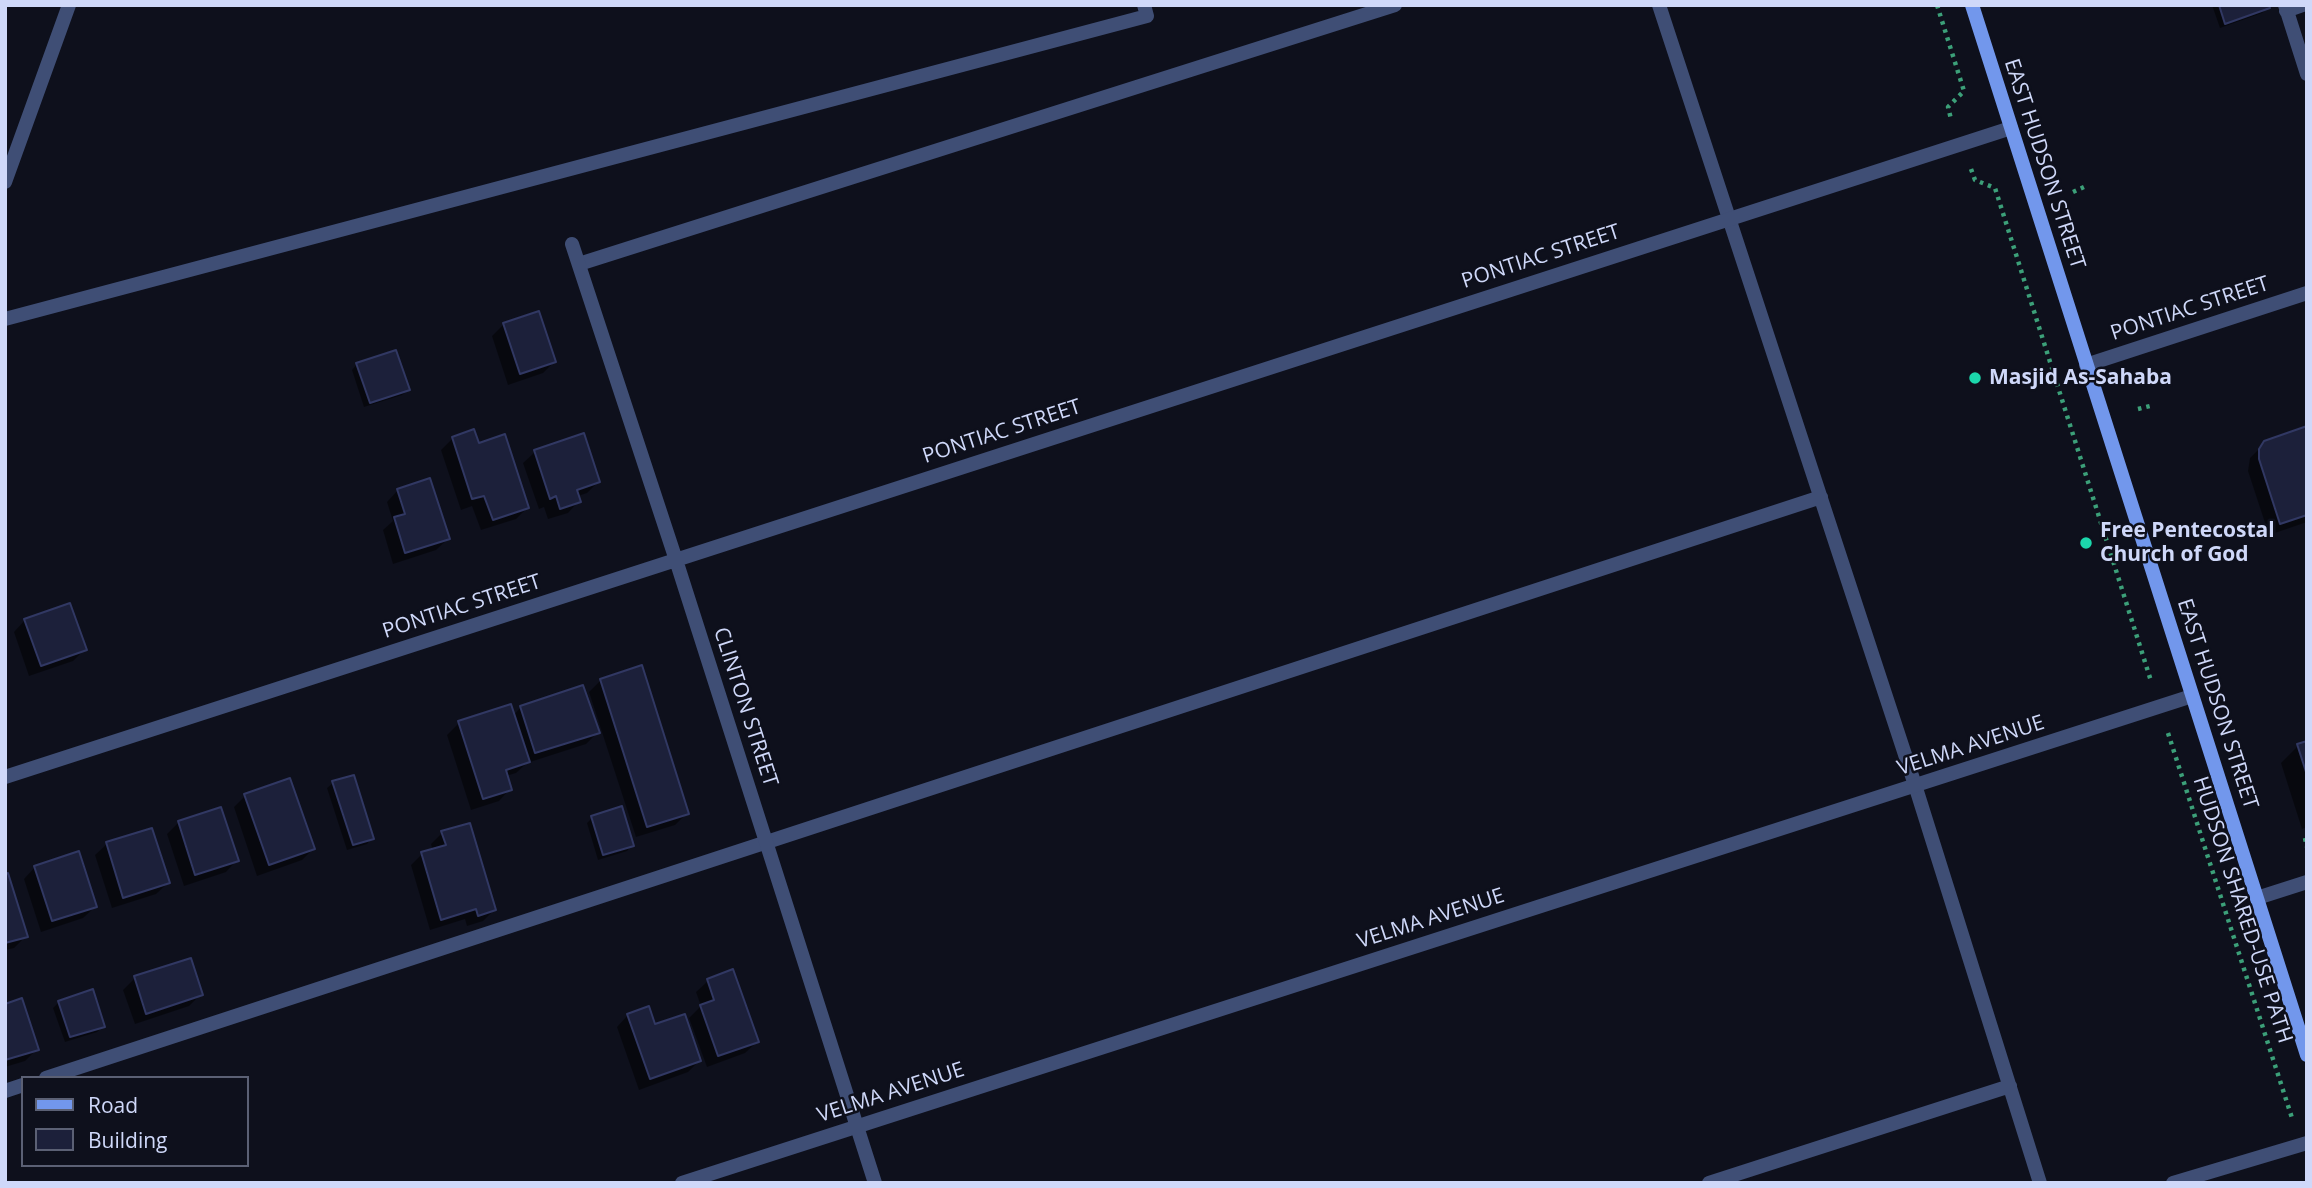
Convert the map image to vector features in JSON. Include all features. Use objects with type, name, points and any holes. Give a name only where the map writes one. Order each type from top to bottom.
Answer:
[{"type":"main road","name":"EAST HUDSON STREET","points":[[1972,5],[2307,1055]]},
{"type":"street","points":[[5,182],[69,5]]},
{"type":"street","points":[[5,319],[1147,16],[1144,5]]},
{"type":"street","points":[[579,264],[1395,5]]},
{"type":"street","points":[[1659,5],[1916,785],[2040,1183]]},
{"type":"street","points":[[2302,5],[2286,8],[2307,75]]},
{"type":"street","name":"PONTIAC STREET","points":[[5,777],[2011,128]]},
{"type":"street","name":"CLINTON STREET","points":[[572,244],[875,1183]]},
{"type":"street","name":"PONTIAC STREET","points":[[2086,365],[2307,293]]},
{"type":"street","points":[[52,1076],[1821,497]]},
{"type":"street","name":"VELMA AVENUE","points":[[682,1183],[2192,696]]},
{"type":"street","points":[[2257,898],[2307,882]]},
{"type":"street","points":[[1709,1183],[2010,1086]]},
{"type":"street","points":[[2173,1183],[2303,1144]]},
{"type":"path","points":[[1937,5],[1964,91],[1948,107],[1950,116]]},
{"type":"path","points":[[1971,171],[1975,180],[1995,188],[2143,656]]},
{"type":"path","points":[[2073,191],[2084,187]]},
{"type":"path","points":[[2157,374],[2162,381]]},
{"type":"path","points":[[2138,409],[2150,405]]},
{"type":"path","name":"HUDSON SHARED-USE PATH","points":[[2172,744],[2303,1144]]},
{"type":"path","points":[[2305,838],[2307,847]]},
{"type":"building","points":[[2219,5],[2269,5],[2270,8],[2225,24]]},
{"type":"building","points":[[539,311],[556,362],[520,374],[503,323]]},
{"type":"building","points":[[396,350],[410,390],[370,403],[356,363]]},
{"type":"building","points":[[2307,426],[2307,515],[2280,524],[2259,459],[2259,449],[2264,441]]},
{"type":"building","points":[[474,429],[479,443],[505,434],[529,508],[493,520],[484,496],[472,499],[452,437]]},
{"type":"building","points":[[584,433],[600,482],[577,490],[581,502],[560,509],[556,496],[550,499],[534,450]]},
{"type":"building","points":[[430,478],[450,539],[405,553],[394,517],[405,514],[397,489]]},
{"type":"building","points":[[70,603],[87,650],[41,666],[24,619]]},
{"type":"building","points":[[642,665],[689,814],[647,827],[600,679]]},
{"type":"building","points":[[583,685],[600,733],[535,753],[520,706]]},
{"type":"building","points":[[511,704],[530,762],[506,770],[512,790],[483,799],[458,721]]},
{"type":"building","points":[[2307,741],[2307,775],[2297,744]]},
{"type":"building","points":[[354,775],[374,839],[353,845],[332,781]]},
{"type":"building","points":[[290,778],[315,849],[269,865],[244,794]]},
{"type":"building","points":[[622,806],[634,846],[603,855],[591,816]]},
{"type":"building","points":[[221,807],[239,861],[195,875],[178,821]]},
{"type":"building","points":[[470,823],[496,910],[478,916],[476,909],[441,920],[421,852],[446,845],[441,831]]},
{"type":"building","points":[[152,828],[170,883],[123,898],[106,842]]},
{"type":"building","points":[[79,851],[97,907],[52,921],[34,866]]},
{"type":"building","points":[[8,873],[28,937],[5,943],[5,874]]},
{"type":"building","points":[[191,958],[203,995],[146,1014],[134,976]]},
{"type":"building","points":[[733,969],[759,1042],[718,1056],[700,1005],[714,1000],[707,979]]},
{"type":"building","points":[[93,989],[105,1027],[70,1037],[58,1001]]},
{"type":"building","points":[[22,998],[39,1050],[5,1060],[5,1004]]},
{"type":"building","points":[[649,1006],[655,1024],[685,1014],[701,1061],[650,1079],[627,1014]]},
{"type":"place","name":"Masjid As-Sahaba","points":[[1975,378]]},
{"type":"place","name":"Free Pentecostal Church of God","points":[[2086,543]]}]
